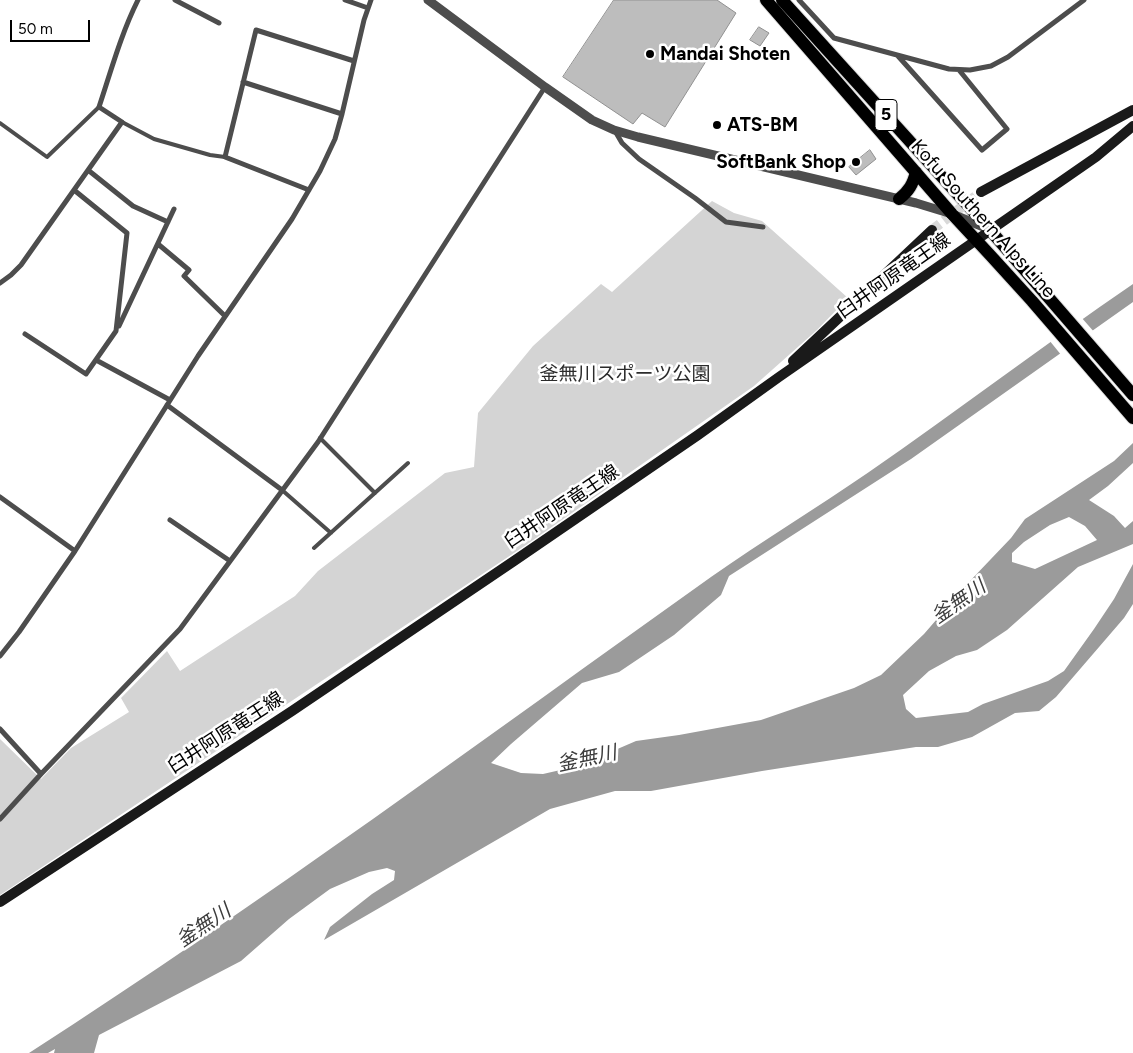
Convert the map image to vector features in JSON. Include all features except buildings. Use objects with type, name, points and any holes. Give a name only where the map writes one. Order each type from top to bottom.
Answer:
[{"type":"main road","name":"Kofu Southern Alps Line","points":[[766,0],[1133,418]]},
{"type":"main road","name":"Kofu Southern Alps Line","points":[[782,0],[1001,242],[1133,395]]},
{"type":"main road","points":[[981,192],[1133,110]]},
{"type":"main road","name":"臼井阿原竜王線","points":[[0,902],[292,711],[698,435],[779,376],[1096,157],[1133,126]]},
{"type":"main road","points":[[899,199],[911,187],[916,172]]},
{"type":"main road","points":[[779,376],[932,230]]},
{"type":"street","points":[[0,283],[21,264],[122,122],[99,107],[117,49],[138,0]]},
{"type":"street","points":[[175,0],[219,23]]},
{"type":"street","points":[[345,0],[368,8]]},
{"type":"street","points":[[0,656],[19,632],[75,551],[170,400],[292,219],[320,171],[335,140],[370,0]]},
{"type":"street","points":[[428,0],[592,120],[614,130],[899,199],[952,214],[990,230]]},
{"type":"street","points":[[799,0],[834,38],[898,56],[959,70],[991,66],[1008,57],[1084,0]]},
{"type":"street","points":[[309,190],[225,157],[256,30],[354,60]]},
{"type":"street","points":[[898,56],[982,150],[1007,129],[959,70]]},
{"type":"street","points":[[243,82],[342,114]]},
{"type":"street","points":[[0,818],[180,629],[320,438],[545,87]]},
{"type":"street","points":[[614,130],[622,143],[639,159],[726,222],[763,227]]},
{"type":"street","points":[[88,170],[133,206],[168,222]]},
{"type":"street","points":[[74,190],[127,233],[116,331]]},
{"type":"street","points":[[25,334],[86,374],[116,331],[174,209]]},
{"type":"street","points":[[158,244],[189,270],[184,276],[225,316]]},
{"type":"street","points":[[96,360],[170,400]]},
{"type":"street","points":[[167,406],[282,490]]},
{"type":"street","points":[[0,497],[75,551]]},
{"type":"street","points":[[170,520],[230,561]]},
{"type":"street","points":[[0,729],[41,774]]},
{"type":"lane","points":[[0,123],[46,157],[99,107]]},
{"type":"lane","points":[[122,122],[154,139],[210,156],[225,157]]},
{"type":"lane","points":[[320,438],[375,493]]},
{"type":"lane","points":[[314,548],[408,463]]},
{"type":"lane","points":[[282,490],[331,532]]},
{"type":"green space","name":"釜無川スポーツ公園","points":[[712,201],[734,213],[762,221],[848,298],[817,330],[754,386],[526,545],[0,895],[0,739],[41,779],[71,748],[129,712],[121,698],[167,651],[180,671],[295,596],[318,571],[445,473],[474,467],[478,413],[533,346],[601,284],[612,292]]},
{"type":"water","name":"釜無川","points":[[1133,284],[1133,302],[911,459],[729,576],[721,595],[674,635],[619,672],[582,683],[491,763],[521,773],[543,774],[578,766],[636,741],[761,720],[854,688],[881,675],[924,634],[969,582],[1011,538],[1025,519],[1114,461],[1133,443],[1133,463],[1108,486],[1089,500],[1114,516],[1125,528],[1133,521],[1133,544],[1078,567],[1007,630],[977,650],[956,656],[929,671],[903,695],[906,709],[916,718],[968,712],[983,704],[1048,681],[1064,671],[1114,599],[1133,564],[1133,604],[1124,618],[1056,697],[1039,711],[1015,713],[972,737],[938,747],[916,747],[762,771],[651,791],[615,791],[550,809],[324,940],[330,927],[372,894],[394,880],[395,871],[387,868],[369,872],[330,889],[289,919],[241,961],[99,1035],[94,1053],[54,1053],[55,1049],[48,1053],[29,1053],[288,879],[711,577],[869,472]],"holes":[[[1069,517],[1085,526],[1097,540],[1035,569],[1012,562],[1012,553],[1024,542],[1050,525]]]},
{"type":"pier","points":[[1081,317],[1095,333],[1062,356],[1049,340]]},
{"type":"tunnel","points":[[932,230],[981,192]]},
{"type":"place","name":"Mandai Shoten","points":[[650,54]]},
{"type":"place","name":"ATS-BM","points":[[717,125]]},
{"type":"place","name":"SoftBank Shop","points":[[856,162]]}]
